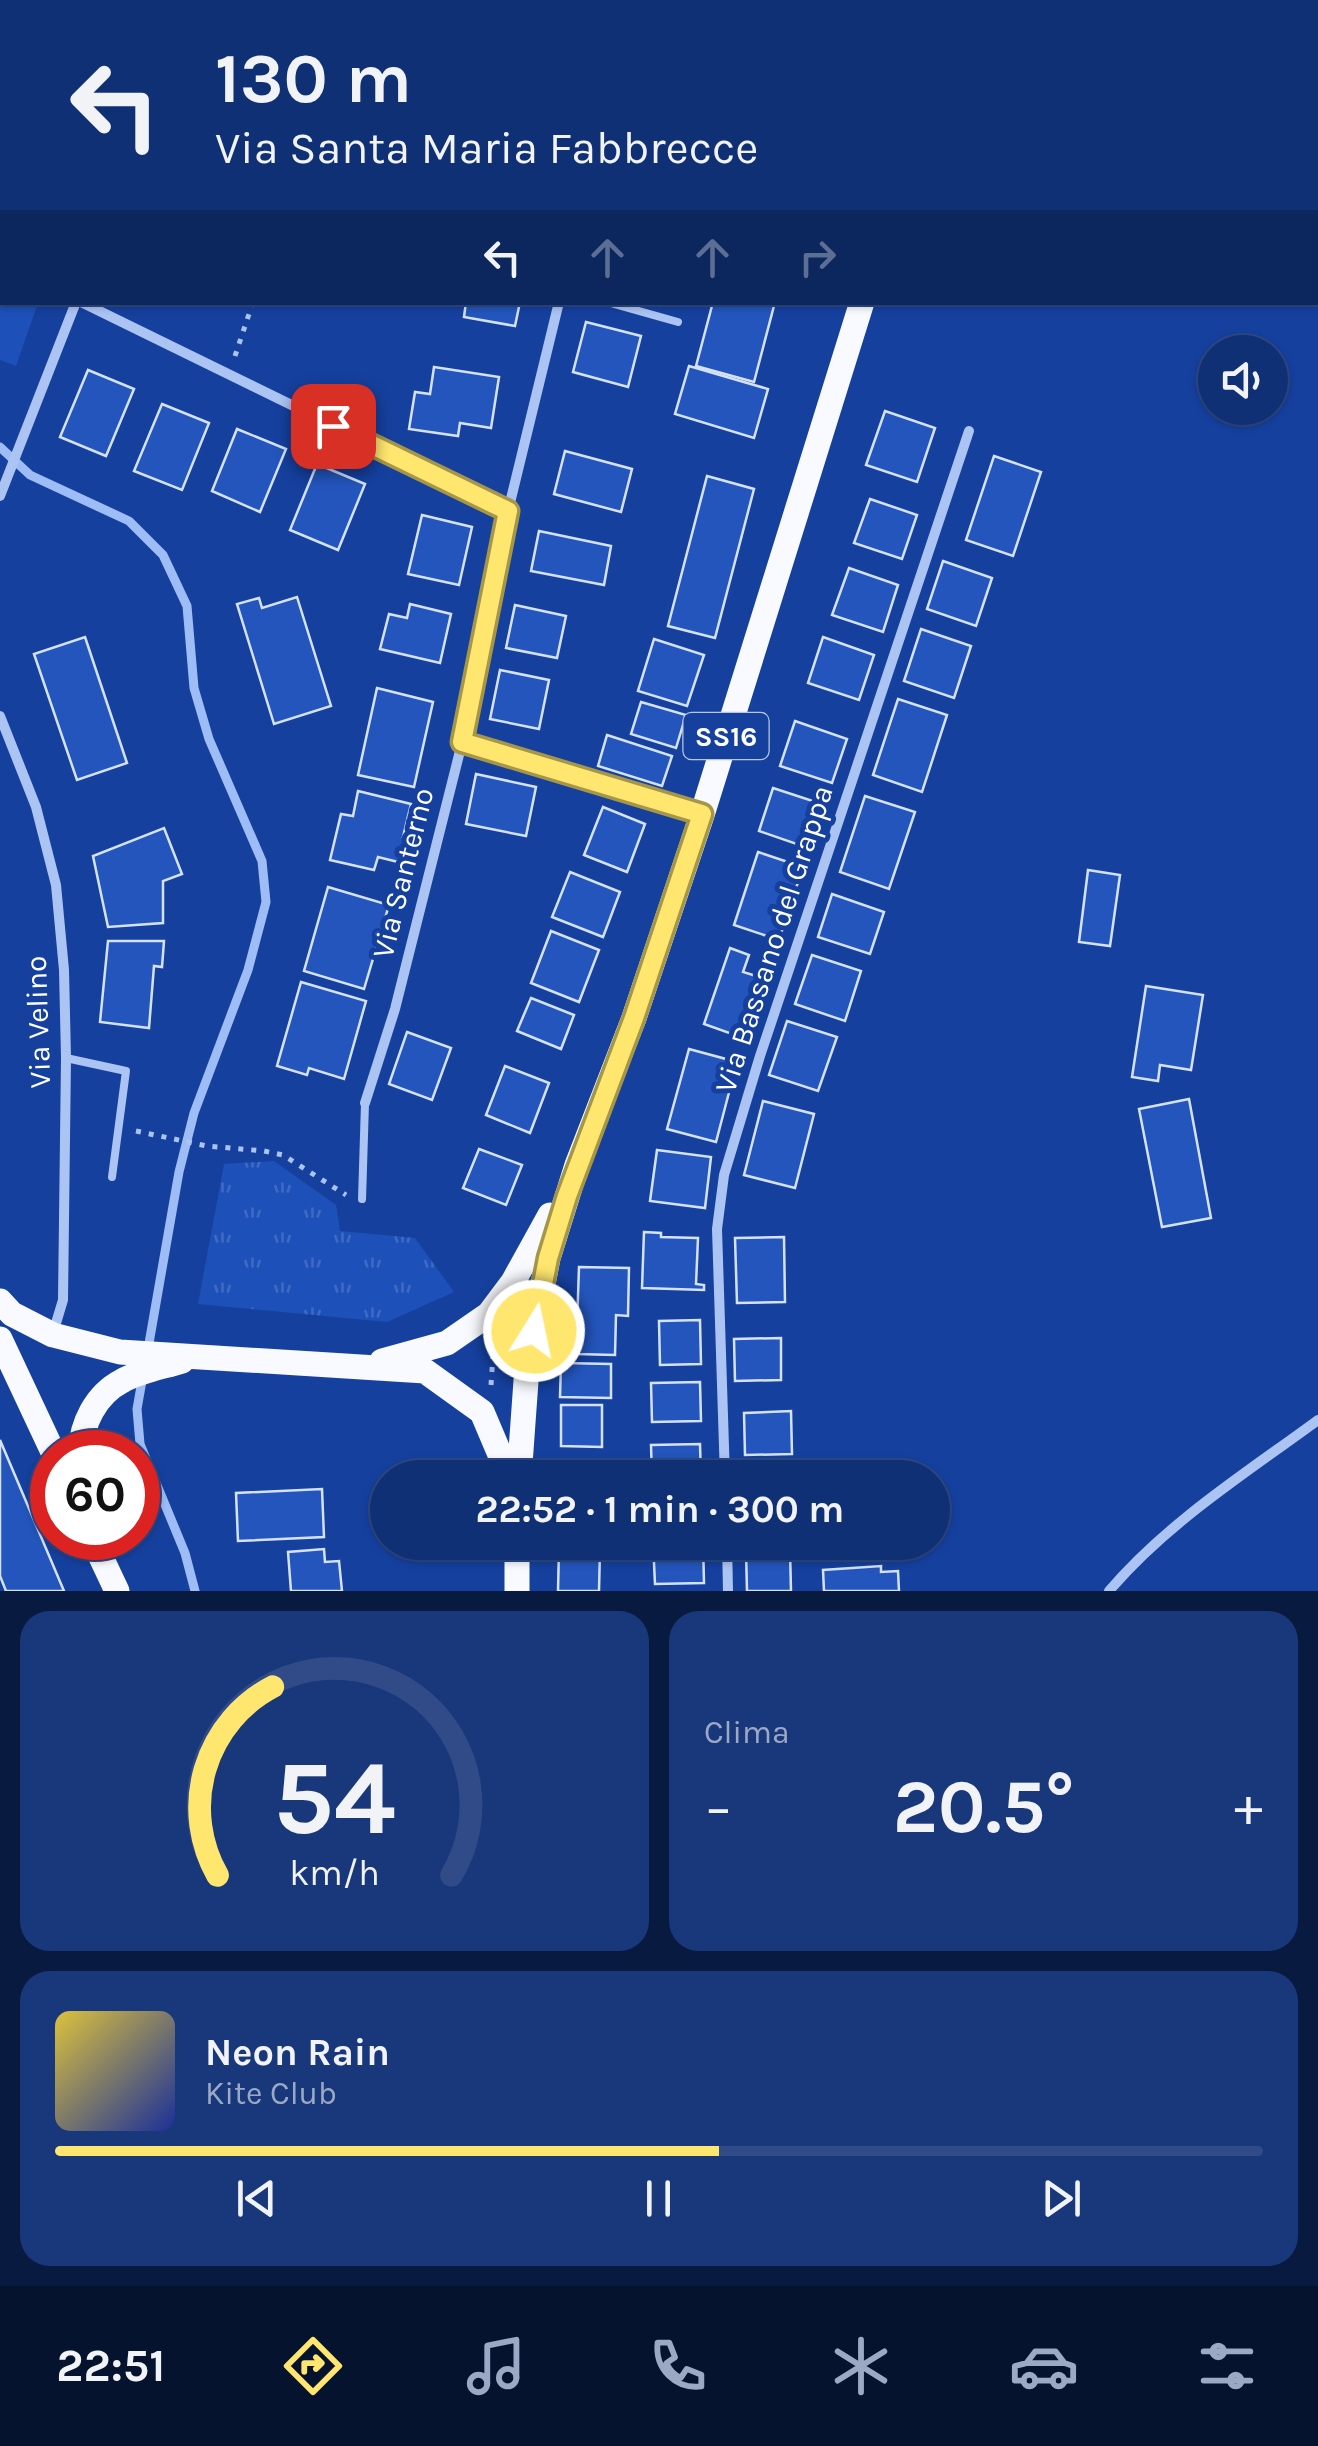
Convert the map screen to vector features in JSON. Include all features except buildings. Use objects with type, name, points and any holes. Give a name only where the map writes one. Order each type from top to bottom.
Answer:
[{"type":"main road","name":"SS16","points":[[520,1460],[527,1367],[548,1258],[702,814],[861,305]]},
{"type":"main road","points":[[363,1366],[447,1343],[489,1314],[513,1282],[577,1166]]},
{"type":"main road","points":[[0,1301],[12,1314],[52,1335],[120,1352],[131,1365]]},
{"type":"main road","points":[[0,1339],[43,1430]]},
{"type":"main road","points":[[131,1365],[194,1357],[425,1371],[482,1412],[502,1460]]},
{"type":"main road","points":[[84,1430],[95,1404],[121,1381],[131,1365]]},
{"type":"main road","points":[[103,1560],[117,1591]]},
{"type":"main road","points":[[517,1560],[517,1591]]},
{"type":"street","points":[[1,493],[78,305]]},
{"type":"street","points":[[85,305],[508,511]]},
{"type":"street","name":"Via Santerno","points":[[365,1103],[394,1010],[462,742],[508,511],[558,305]]},
{"type":"street","name":"Via Bassano del Grappa","points":[[724,1460],[718,1228],[724,1175],[760,1056],[969,431]]},
{"type":"street","name":"Via Velino","points":[[0,716],[36,807],[56,885],[64,970],[63,1300],[52,1335]]},
{"type":"street","points":[[462,742],[702,814]]},
{"type":"street","points":[[1109,1591],[1174,1526],[1318,1420]]},
{"type":"street","points":[[727,1560],[728,1591]]},
{"type":"lane","points":[[618,305],[678,322]]},
{"type":"lane","points":[[66,1058],[126,1070],[112,1178]]},
{"type":"lane","points":[[362,1199],[365,1103]]},
{"type":"path","points":[[228,374],[252,305]]},
{"type":"path","points":[[118,1127],[206,1146],[283,1154],[344,1195],[362,1199]]},
{"type":"path","points":[[482,1412],[490,1403],[495,1334],[489,1314]]},
{"type":"green space","points":[[0,305],[37,305],[16,366],[0,360]]},
{"type":"green space","points":[[274,1161],[336,1205],[340,1231],[415,1238],[454,1292],[387,1322],[198,1304],[224,1164]]},
{"type":"waterway","points":[[0,447],[30,475],[129,521],[163,555],[187,606],[194,688],[209,739],[262,861],[266,902],[248,970],[194,1113],[179,1172],[148,1349]]},
{"type":"waterway","points":[[143,1375],[137,1409],[140,1444],[185,1553],[195,1591]]},
{"type":"route","points":[[333,426],[508,511],[462,742],[702,814],[634,1018],[567,1196],[548,1258],[534,1331]]}]
